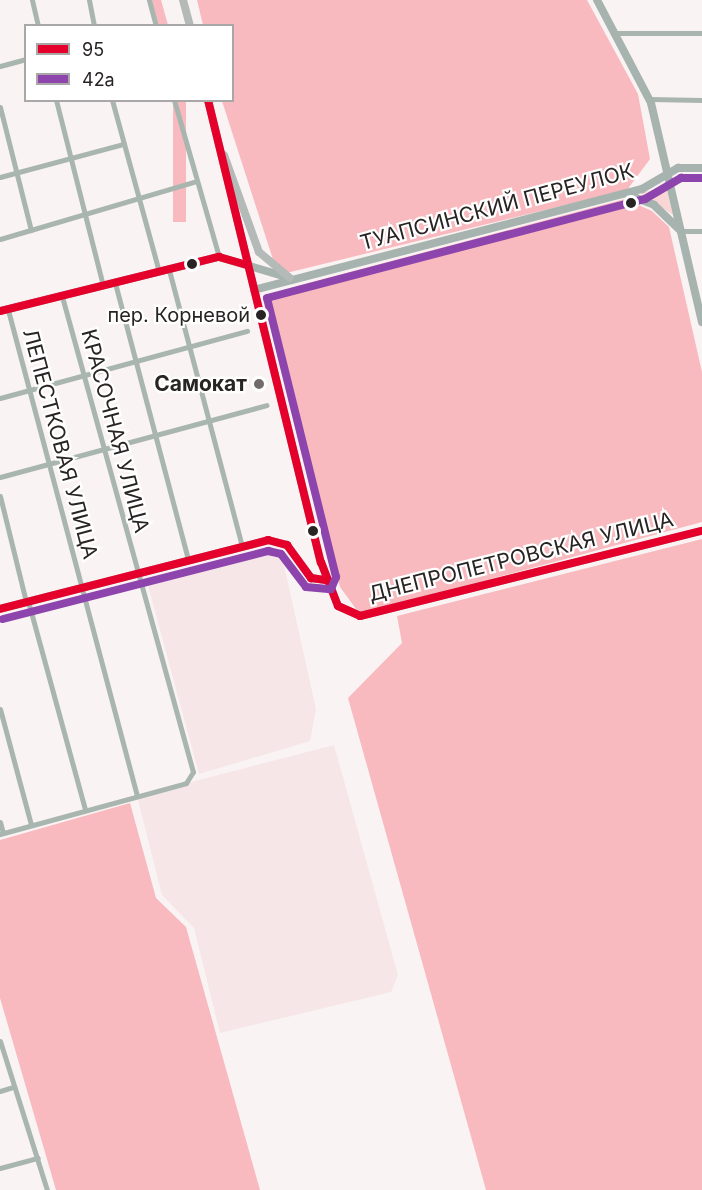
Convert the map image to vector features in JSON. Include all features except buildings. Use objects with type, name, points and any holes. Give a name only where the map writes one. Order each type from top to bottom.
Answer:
[{"type":"main road","points":[[183,0],[189,24]]},
{"type":"main road","points":[[208,102],[219,147],[259,252],[294,278]]},
{"type":"main road","name":"ДНЕПРОПЕТРОВСКАЯ УЛИЦА","points":[[219,147],[326,580],[336,603],[360,616],[702,530]]},
{"type":"street","points":[[32,0],[38,24]]},
{"type":"street","points":[[89,0],[94,24]]},
{"type":"street","points":[[149,0],[156,24]]},
{"type":"street","points":[[597,0],[650,99],[680,231],[699,296],[702,322]]},
{"type":"street","points":[[615,33],[702,33]]},
{"type":"street","points":[[0,66],[24,60]]},
{"type":"street","points":[[650,99],[702,100]]},
{"type":"street","points":[[56,102],[103,286]]},
{"type":"street","points":[[112,102],[159,272]]},
{"type":"street","points":[[174,102],[194,182],[219,257]]},
{"type":"street","points":[[0,107],[31,230]]},
{"type":"street","points":[[0,177],[123,144]]},
{"type":"street","name":"ТУАПСИНСКИЙ ПЕРЕУЛОК","points":[[255,290],[650,185],[667,172],[702,168]]},
{"type":"street","points":[[0,239],[194,182]]},
{"type":"street","points":[[618,193],[654,205],[680,231],[702,231]]},
{"type":"street","points":[[4,311],[219,257],[294,278]]},
{"type":"street","points":[[169,270],[242,546]]},
{"type":"street","points":[[115,283],[188,560]]},
{"type":"street","name":"КРАСОЧНАЯ УЛИЦА","points":[[62,296],[191,778],[137,796]]},
{"type":"street","name":"ЛЕПЕСТКОВАЯ УЛИЦА","points":[[4,311],[29,390],[137,796]]},
{"type":"street","points":[[0,398],[247,331]]},
{"type":"street","points":[[0,477],[266,405]]},
{"type":"street","points":[[0,496],[85,810]]},
{"type":"street","points":[[0,609],[242,546],[278,540],[311,578],[326,580]]},
{"type":"street","points":[[0,709],[31,825]]},
{"type":"street","points":[[0,822],[2,834],[137,796]]},
{"type":"street","points":[[0,1041],[47,1190]]},
{"type":"street","points":[[0,1091],[13,1087]]},
{"type":"street","points":[[0,1168],[38,1158]]},
{"type":"shaded area","points":[[147,0],[161,0],[168,24],[154,24]]},
{"type":"shaded area","points":[[197,0],[587,0],[638,94],[650,159],[627,190],[278,275],[222,102],[234,102],[234,24],[203,24]]},
{"type":"shaded area","points":[[173,102],[186,102],[186,222],[173,222]]},
{"type":"shaded area","points":[[666,187],[673,215],[640,193]]},
{"type":"shaded area","points":[[625,199],[652,211],[669,227],[702,372],[702,522],[365,613],[356,609],[340,587],[266,300],[297,286]]},
{"type":"shaded area","points":[[702,539],[702,1190],[486,1190],[348,698],[402,643],[397,616]]},
{"type":"shaded area","points":[[281,552],[316,709],[310,741],[199,774],[146,578]]},
{"type":"shaded area","points":[[334,745],[398,975],[391,992],[220,1033],[194,928],[162,895],[137,796]]},
{"type":"shaded area","points":[[130,803],[156,898],[186,927],[260,1190],[56,1190],[0,998],[0,840]]},
{"type":"transit line","name":"95","points":[[208,102],[321,562],[338,606],[360,616],[702,531]]},
{"type":"transit line","name":"42a","points":[[3,619],[268,551],[281,554],[306,587],[331,589],[336,577],[267,298],[645,199],[681,178],[702,178]]},
{"type":"transit line","name":"95","points":[[0,311],[219,257],[247,265]]},
{"type":"transit line","name":"95","points":[[0,609],[268,540],[287,545],[311,578],[326,580]]},
{"type":"place","name":"пер. Корневой","points":[[261,315]]},
{"type":"place","name":"Самокат","points":[[259,384]]}]
